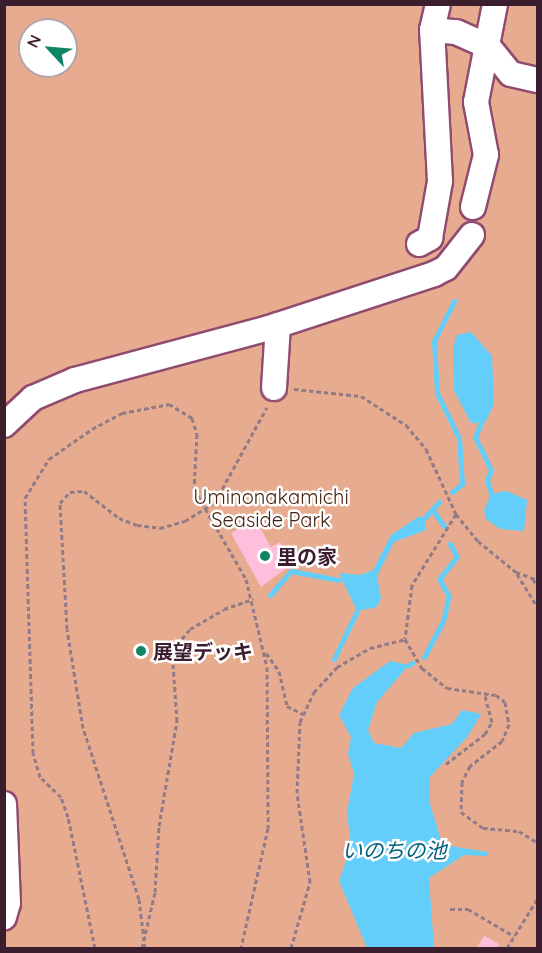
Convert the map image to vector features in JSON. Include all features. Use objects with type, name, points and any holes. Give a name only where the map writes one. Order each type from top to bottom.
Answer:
[{"type":"lane","points":[[419,244],[430,238],[440,181],[432,30],[438,4]]},
{"type":"lane","points":[[473,207],[486,155],[476,102],[495,4]]},
{"type":"lane","points":[[432,30],[456,32],[488,46],[511,74],[537,80]]},
{"type":"lane","points":[[4,425],[33,398],[75,380],[278,325],[434,274],[446,268],[472,235]]},
{"type":"lane","points":[[274,388],[278,325]]},
{"type":"lane","points":[[4,804],[8,903],[4,917]]},
{"type":"path","points":[[145,941],[139,899],[83,728],[67,629],[57,514],[62,498],[84,491],[118,518],[148,527],[185,521],[205,510],[241,458],[274,388],[332,390],[361,396],[386,409],[426,449],[456,514],[478,541],[516,572],[537,580]]},
{"type":"path","points":[[95,948],[68,817],[61,797],[40,777],[33,753],[25,498],[49,459],[77,439],[122,413],[169,404],[192,418],[197,434],[194,489],[234,555],[253,599],[264,651],[268,828],[241,948]]},
{"type":"path","points":[[456,514],[412,585],[405,639],[432,679],[447,688],[496,695],[505,702],[509,724],[502,741],[470,766],[462,782],[461,812],[483,828],[519,831],[537,843]]},
{"type":"path","points":[[516,572],[537,608]]},
{"type":"path","points":[[532,578],[537,587]]},
{"type":"path","points":[[143,948],[177,721],[172,650],[190,629],[253,599]]},
{"type":"path","points":[[291,948],[310,882],[297,793],[296,742],[303,714],[314,692],[337,668],[370,648],[405,639]]},
{"type":"path","points":[[264,651],[279,670],[287,706],[303,714]]},
{"type":"path","points":[[446,764],[485,734],[492,722],[485,695]]},
{"type":"path","points":[[507,948],[537,898]]},
{"type":"path","points":[[450,909],[468,909],[514,936]]},
{"type":"green space","name":"Uminonakamichi Seaside Park","points":[[5,5],[537,5],[537,948],[5,948]]},
{"type":"water","points":[[471,332],[492,356],[494,404],[485,423],[471,423],[454,391],[453,347],[457,335]]},
{"type":"water","points":[[506,491],[527,500],[524,531],[500,529],[486,519],[484,511],[491,494]]},
{"type":"water","points":[[418,517],[425,517],[426,530],[394,542],[377,576],[381,598],[377,607],[357,611],[339,573],[360,575],[373,570],[391,535]]},
{"type":"water","name":"いのちの池","points":[[390,661],[409,665],[377,702],[368,730],[374,743],[401,748],[414,733],[452,724],[462,710],[481,714],[468,736],[430,777],[430,804],[441,840],[450,846],[488,852],[487,856],[464,855],[429,878],[434,948],[367,948],[339,881],[351,846],[347,812],[354,774],[348,754],[351,737],[339,715],[353,688]]},
{"type":"building","name":"里の家","points":[[252,522],[257,523],[271,547],[280,542],[292,564],[261,587],[231,533]]},
{"type":"building","points":[[484,936],[499,944],[497,948],[477,948]]},
{"type":"waterway","points":[[452,492],[462,484],[459,438],[437,393],[434,341],[454,301]]},
{"type":"waterway","points":[[481,423],[475,437],[491,470],[487,480],[491,494]]},
{"type":"waterway","points":[[425,517],[439,502]]},
{"type":"waterway","points":[[434,512],[444,526]]},
{"type":"waterway","points":[[424,657],[443,621],[449,596],[439,579],[457,557],[450,544]]},
{"type":"waterway","points":[[270,595],[291,571],[339,580]]},
{"type":"waterway","points":[[334,659],[357,611]]},
{"type":"place","name":"里の家","points":[[265,556]]},
{"type":"place","name":"展望デッキ","points":[[141,651]]}]
